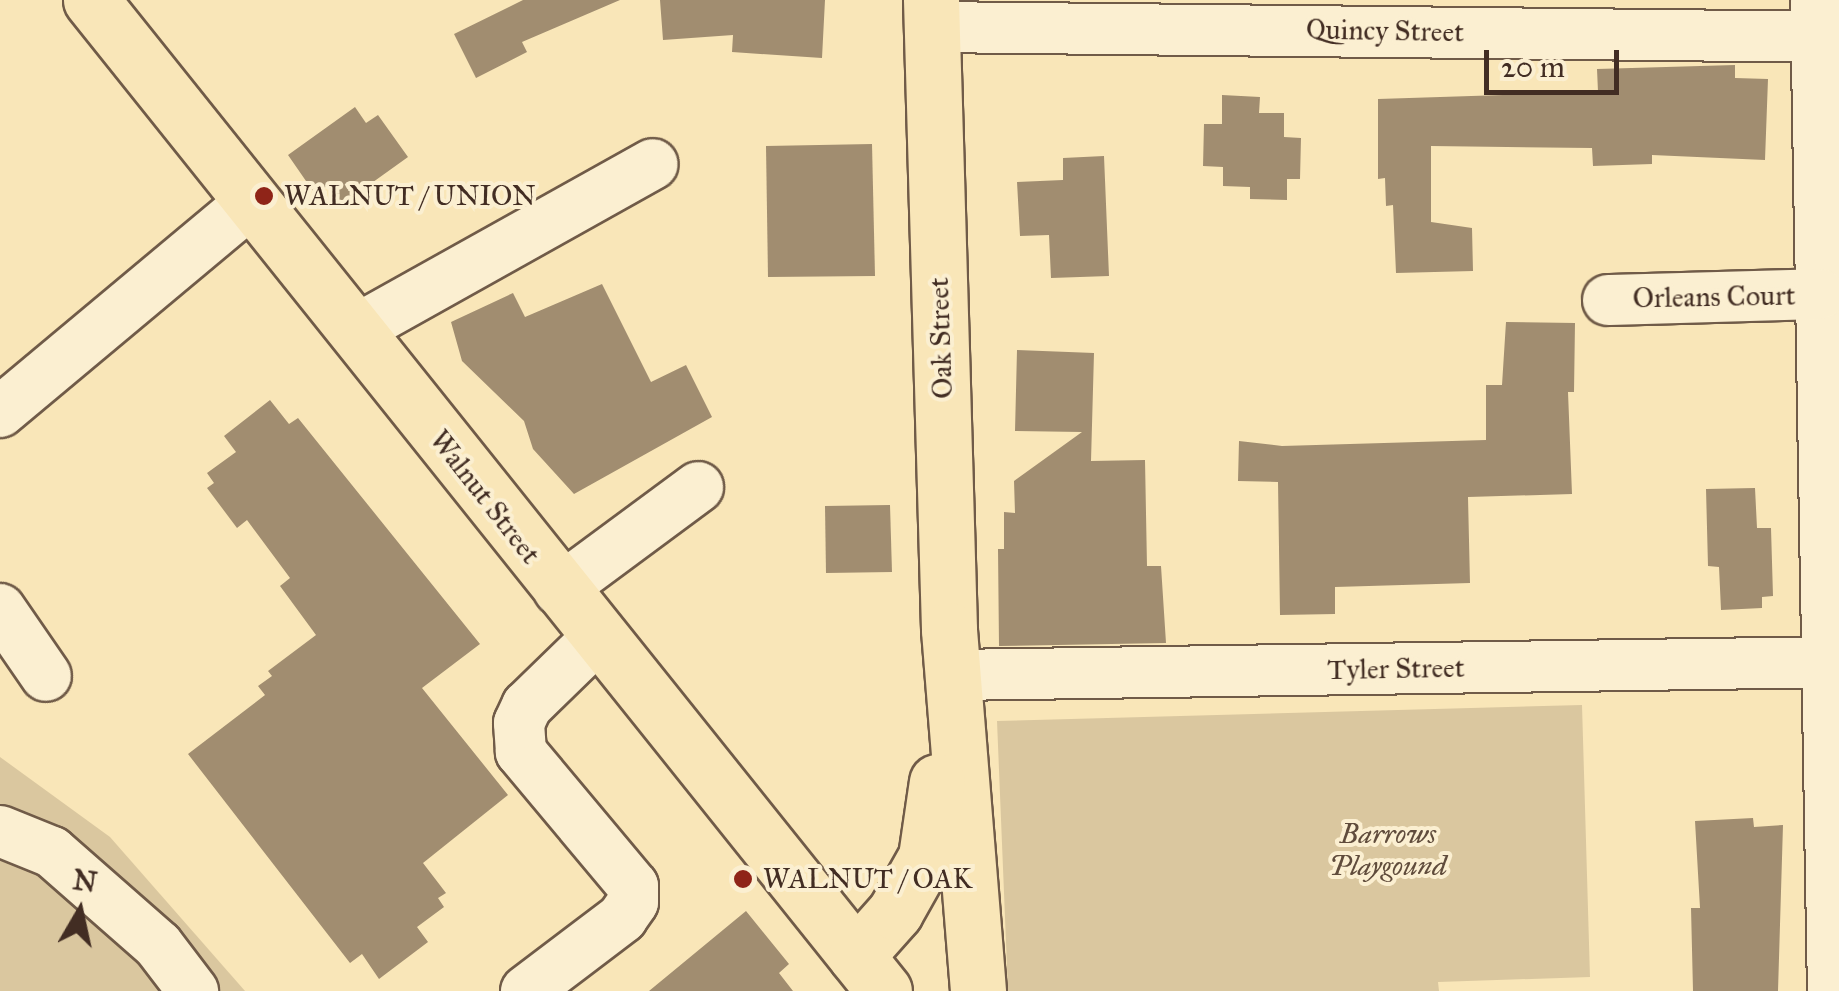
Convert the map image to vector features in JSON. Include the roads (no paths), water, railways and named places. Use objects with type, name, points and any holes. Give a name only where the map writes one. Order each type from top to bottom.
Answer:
[{"type":"main road","name":"Walnut Street","points":[[90,0],[598,638],[861,979]]},
{"type":"main road","name":"Oak Street","points":[[931,14],[952,676],[978,991]]},
{"type":"main road","name":"Oak Street","points":[[861,979],[926,857],[952,676]]},
{"type":"street","name":"Quincy Street","points":[[931,14],[1824,24]]},
{"type":"street","points":[[1824,24],[1820,294],[1831,662],[1834,991]]},
{"type":"street","points":[[354,331],[654,164]]},
{"type":"street","points":[[0,412],[252,202]]},
{"type":"street","name":"Orleans Court","points":[[1608,300],[1820,294]]},
{"type":"street","points":[[559,590],[698,487]]},
{"type":"street","points":[[0,609],[46,676]]},
{"type":"street","points":[[526,991],[622,918],[633,902],[633,886],[520,752],[519,723],[527,706],[598,638]]},
{"type":"street","name":"Tyler Street","points":[[952,676],[1831,662]]},
{"type":"street","points":[[0,831],[52,852],[158,945],[193,991]]},
{"type":"place","name":"WALNUT / UNION","points":[[264,196]]},
{"type":"place","name":"WALNUT / OAK","points":[[743,879]]},
{"type":"park label","name":"Barrows Playgound","points":[[1388,850]]}]
